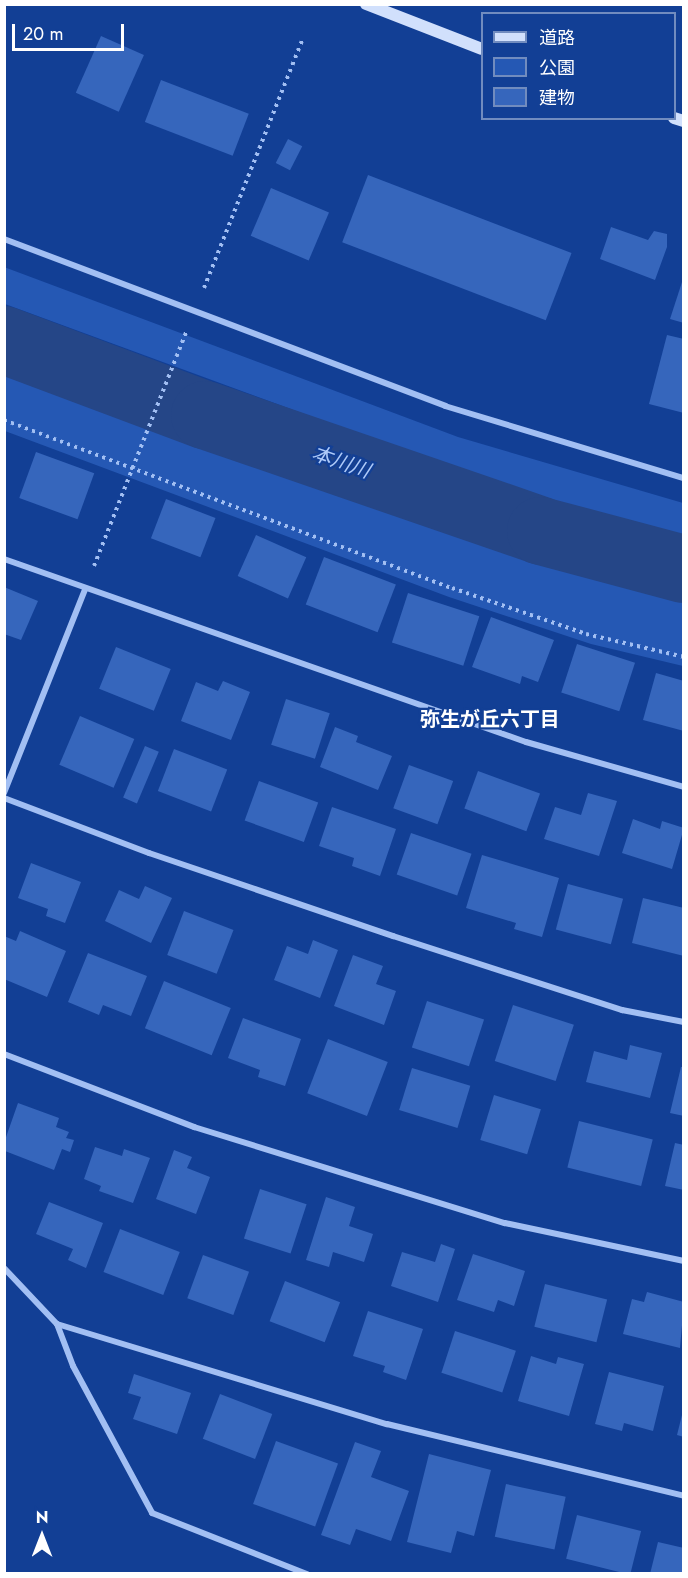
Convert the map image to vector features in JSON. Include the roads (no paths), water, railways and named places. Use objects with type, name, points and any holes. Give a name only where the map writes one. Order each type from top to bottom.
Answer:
[{"type":"main road","points":[[366,4],[481,48]]},
{"type":"street","points":[[4,239],[445,406],[684,478]]},
{"type":"street","points":[[4,559],[526,742],[684,787]]},
{"type":"street","points":[[4,793],[85,589]]},
{"type":"street","points":[[4,798],[149,853],[393,936],[622,1010],[684,1022]]},
{"type":"street","points":[[4,1054],[194,1127],[506,1223],[684,1261]]},
{"type":"street","points":[[4,1268],[57,1324],[73,1366],[152,1513],[307,1574]]},
{"type":"street","points":[[57,1324],[387,1424],[684,1496]]},
{"type":"waterway","name":"本川川","points":[[4,340],[205,415],[541,531],[684,569]]},
{"type":"district","name":"弥生が丘六丁目","points":[[490,719]]}]
